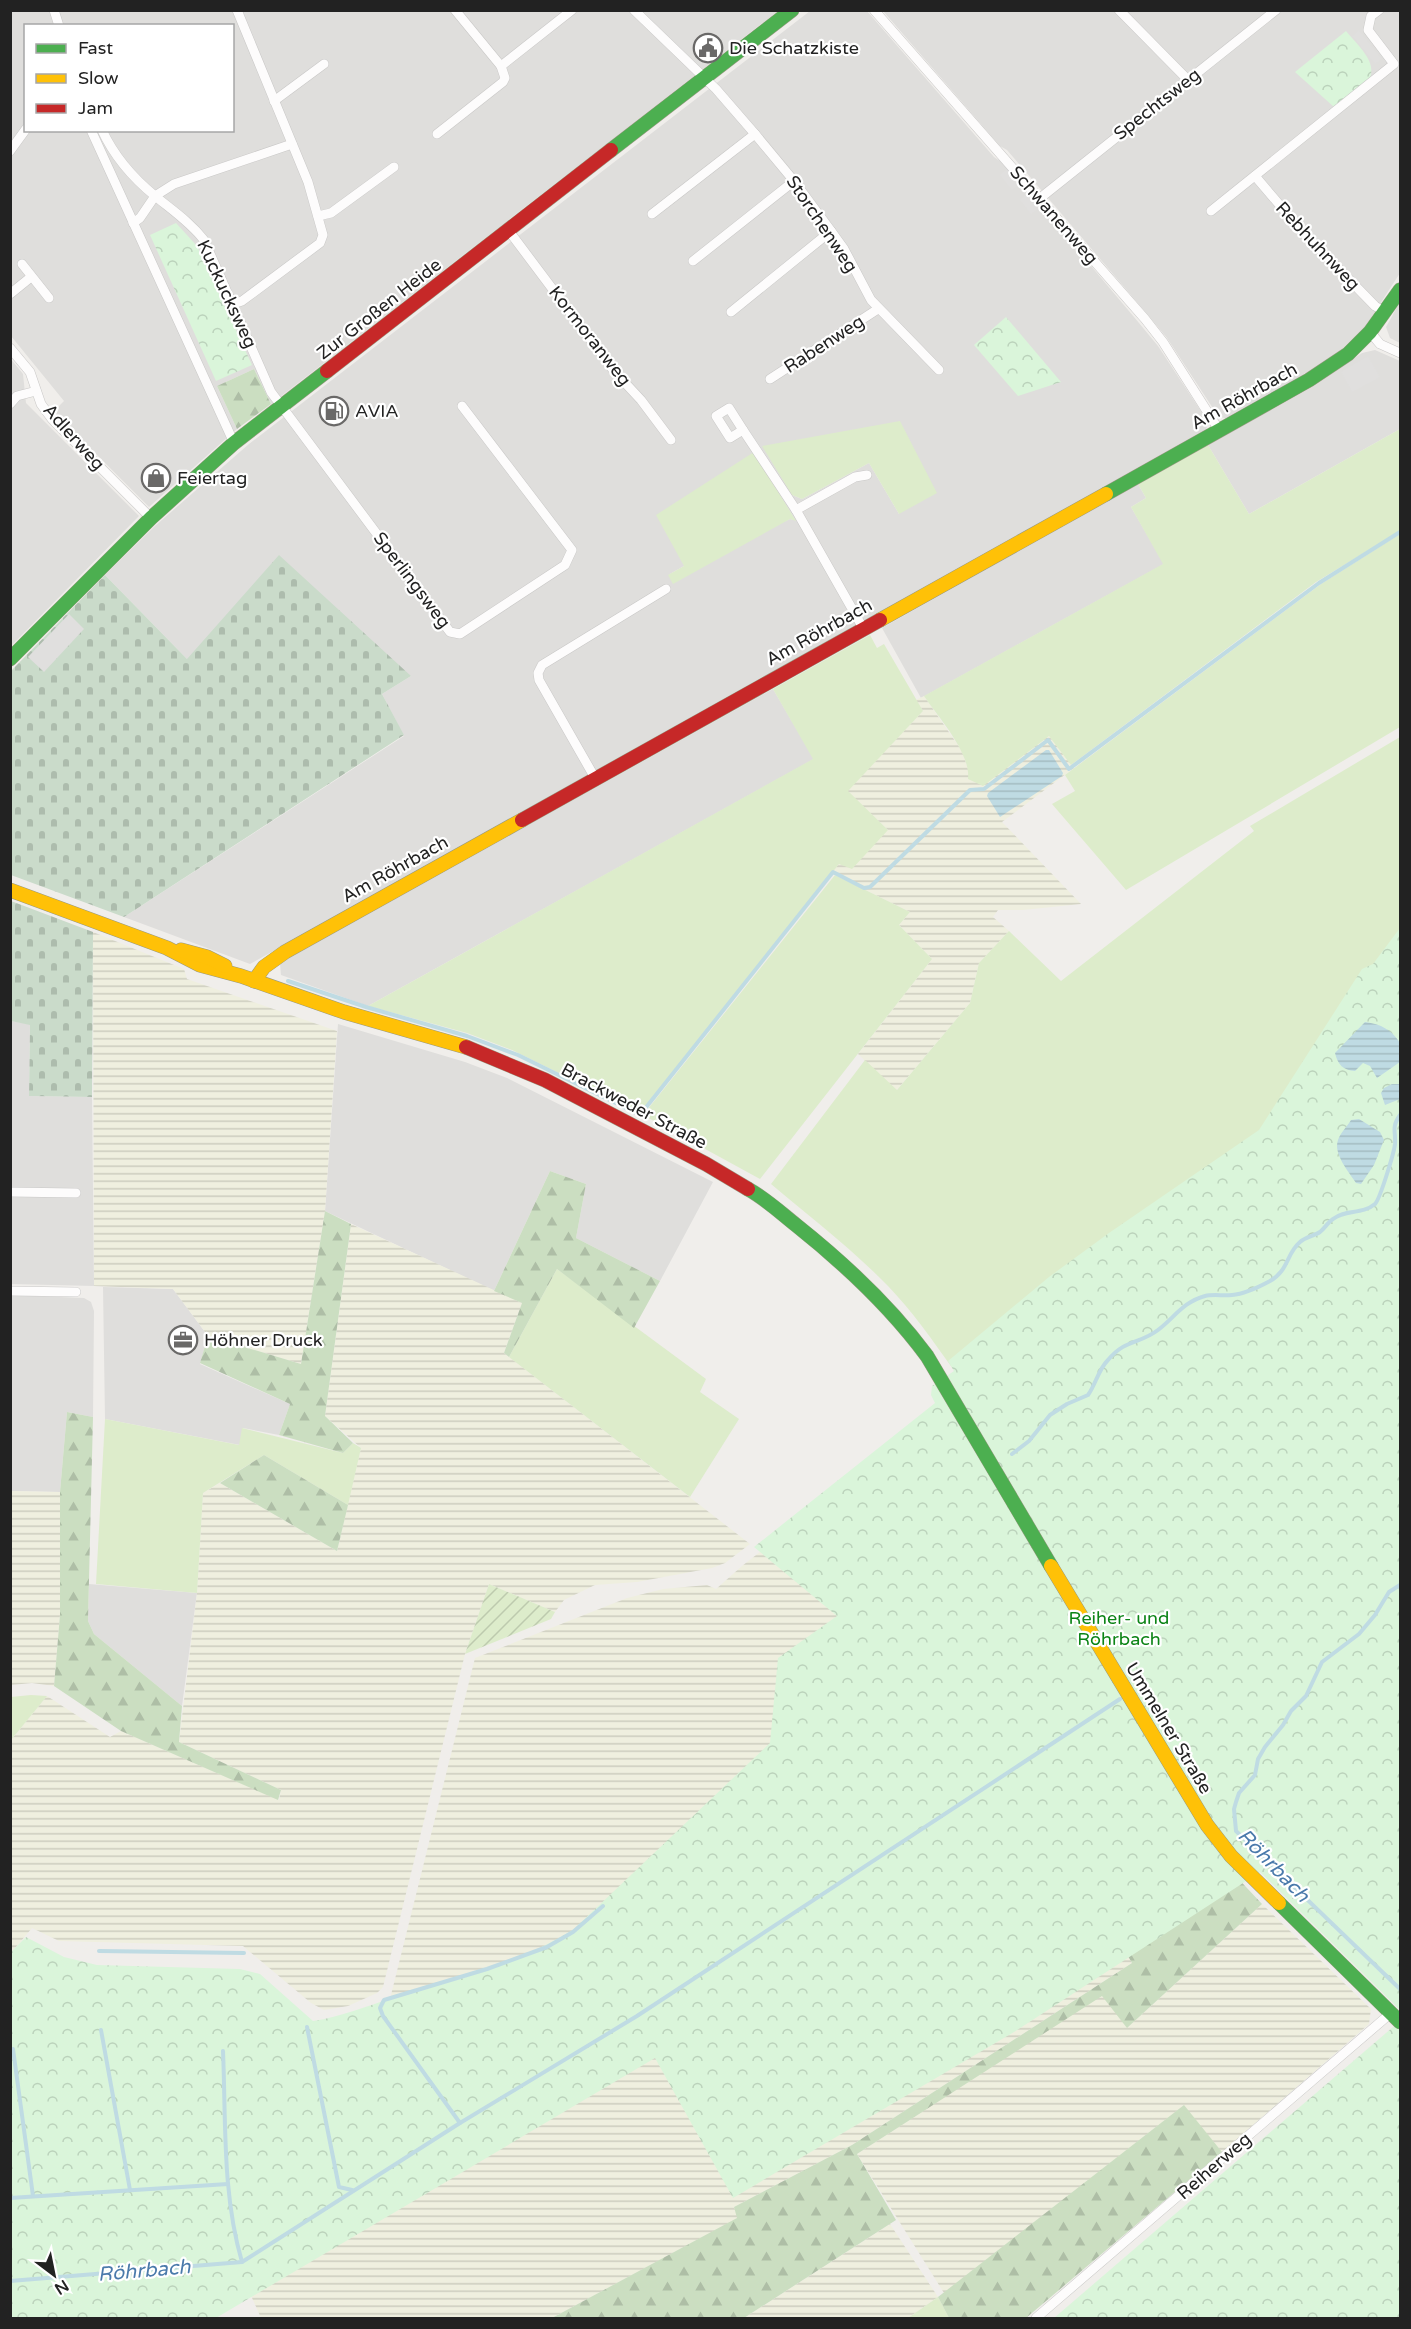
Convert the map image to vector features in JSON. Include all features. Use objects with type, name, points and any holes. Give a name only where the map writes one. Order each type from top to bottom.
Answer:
[{"type":"street","points":[[233,304],[242,301],[320,243],[323,235],[308,182],[237,10]]},
{"type":"street","points":[[437,134],[503,82],[504,78],[501,66],[495,62],[455,10]]},
{"type":"street","points":[[501,66],[572,10]]},
{"type":"street","name":"Storchenweg","points":[[634,10],[716,89],[755,134],[794,181],[844,249],[878,309],[939,370]]},
{"type":"street","name":"Zur Großen Heide","points":[[10,659],[151,518],[234,443],[792,10]]},
{"type":"street","name":"Schwanenweg","points":[[874,10],[1163,342],[1219,430]]},
{"type":"street","points":[[1119,10],[1188,80]]},
{"type":"street","name":"Spechtsweg","points":[[1039,199],[1276,10]]},
{"type":"street","points":[[1211,211],[1398,65],[1368,30],[1371,16],[1379,10]]},
{"type":"street","points":[[274,101],[324,64]]},
{"type":"street","points":[[10,151],[24,132]]},
{"type":"street","points":[[92,132],[234,443]]},
{"type":"street","name":"Kuckucksweg","points":[[103,132],[117,157],[138,181],[195,228],[204,240],[272,393],[282,407]]},
{"type":"street","points":[[652,214],[755,134]]},
{"type":"street","points":[[133,223],[141,218],[155,196],[174,184],[292,144]]},
{"type":"street","points":[[318,216],[331,213],[394,167]]},
{"type":"street","name":"Rebhuhnweg","points":[[1255,176],[1301,230],[1375,306],[1385,312]]},
{"type":"street","points":[[693,261],[794,181]]},
{"type":"street","name":"Kormoranweg","points":[[509,231],[614,371],[641,399],[671,440]]},
{"type":"street","points":[[731,312],[831,231]]},
{"type":"street","points":[[22,264],[49,298]]},
{"type":"street","points":[[10,294],[32,277]]},
{"type":"street","name":"Am Röhrbach","points":[[254,981],[259,972],[280,956],[1309,380],[1348,354],[1370,332],[1401,290]]},
{"type":"street","name":"Rabenweg","points":[[770,379],[878,309]]},
{"type":"street","points":[[1370,332],[1380,344],[1401,353]]},
{"type":"street","name":"Adlerweg","points":[[10,348],[30,372],[41,404],[52,419],[151,518]]},
{"type":"street","points":[[10,404],[17,396],[36,391]]},
{"type":"street","name":"Sperlingsweg","points":[[282,407],[450,632],[460,634],[565,565],[572,550],[462,406]]},
{"type":"street","points":[[743,430],[796,510],[863,628]]},
{"type":"street","points":[[796,510],[855,477],[867,475]]},
{"type":"street","points":[[595,778],[539,680],[538,673],[542,665],[666,589]]},
{"type":"street","name":"Brackweder Straße","points":[[10,890],[167,948],[207,957],[254,981],[344,1012],[470,1048],[514,1065],[706,1164],[756,1193],[828,1250],[905,1326],[942,1380]]},
{"type":"street","points":[[10,1192],[76,1193]]},
{"type":"street","points":[[10,1291],[76,1292]]},
{"type":"street","name":"Ummelner Straße","points":[[942,1380],[1207,1825],[1231,1856],[1396,2017]]},
{"type":"street","name":"Reiherweg","points":[[1036,2319],[1396,2017]]},
{"type":"shaded area","points":[[10,11],[778,11],[271,404],[254,369],[217,386],[237,429],[149,507],[56,414],[56,409],[64,401],[11,336]]},
{"type":"shaded area","points":[[810,11],[867,11],[994,157],[1007,166],[1139,323],[1158,346],[1208,422],[1206,431],[250,964],[124,917],[404,736],[382,694],[411,676],[187,659],[105,575],[155,526],[249,444]],"holes":[[[900,421],[899,514],[869,463],[802,499],[792,495]],[[754,453],[795,520],[790,519],[668,575],[684,566]]]},
{"type":"shaded area","points":[[883,11],[1400,11],[1400,273],[1365,327],[1341,350],[1305,375],[1227,419],[1218,416],[1167,338],[1148,315],[1007,150],[1000,146]]},
{"type":"shaded area","points":[[1359,30],[1382,59],[1375,64],[1352,36]]},
{"type":"shaded area","points":[[1007,169],[1019,184],[1012,190],[1000,175]]},
{"type":"shaded area","points":[[1027,194],[1039,208],[1031,214],[1020,200]]},
{"type":"shaded area","points":[[1400,302],[1400,343],[1390,338],[1386,327]]},
{"type":"shaded area","points":[[1375,350],[1400,361],[1400,429],[1249,514],[1208,445],[1314,386],[1362,353]]},
{"type":"shaded area","points":[[1368,356],[1380,377],[1352,392],[1341,372]]},
{"type":"shaded area","points":[[10,358],[23,374],[26,403],[139,516],[11,646]]},
{"type":"shaded area","points":[[1138,484],[1146,498],[1131,507],[1164,564],[921,698],[882,628]]},
{"type":"shaded area","points":[[69,614],[84,629],[44,672],[28,657]]},
{"type":"shaded area","points":[[773,689],[814,759],[368,1006],[281,975],[280,963]]},
{"type":"shaded area","points":[[11,1021],[30,1024],[29,1096],[92,1097],[94,1286],[11,1284]]},
{"type":"shaded area","points":[[338,1024],[465,1062],[507,1078],[713,1182],[660,1281],[576,1238],[586,1184],[550,1171],[494,1291],[325,1211]]},
{"type":"shaded area","points":[[103,1287],[173,1289],[208,1336],[200,1364],[290,1404],[279,1435],[243,1428],[240,1445],[105,1419]]},
{"type":"shaded area","points":[[11,1295],[84,1298],[91,1302],[94,1311],[93,1417],[67,1412],[60,1492],[11,1491]]},
{"type":"shaded area","points":[[89,1584],[197,1593],[182,1706],[94,1634],[88,1621]]},
{"type":"green space","points":[[1346,31],[1369,60],[1371,73],[1369,80],[1334,107],[1295,72]]},
{"type":"green space","points":[[176,223],[197,246],[252,365],[216,381],[150,235]]},
{"type":"green space","points":[[1006,317],[1061,382],[1018,396],[974,345]]},
{"type":"green space","points":[[254,369],[271,404],[237,429],[217,386]]},
{"type":"green space","points":[[900,421],[937,493],[899,514],[869,463],[802,499],[792,495],[762,446]]},
{"type":"green space","points":[[1400,429],[1400,531],[1316,582],[1071,765],[1049,736],[983,786],[968,779],[968,769],[959,747],[924,696],[1163,564],[1131,507],[1146,498],[1138,484],[1208,445],[1249,514]]},
{"type":"green space","points":[[754,452],[796,521],[790,519],[673,584],[668,575],[684,566],[656,515]]},
{"type":"green space","points":[[1400,534],[1400,727],[1126,890],[1052,804],[1075,791],[1065,775],[1321,584]]},
{"type":"green space","points":[[279,555],[411,676],[382,694],[404,735],[124,917],[11,875],[10,672],[105,575],[187,659]]},
{"type":"green space","points":[[870,635],[877,648],[884,644],[923,711],[848,791],[888,830],[852,869],[839,864],[640,1113],[512,1050],[467,1033],[368,1006],[813,759],[773,689]]},
{"type":"green space","points":[[924,696],[962,751],[969,772],[1038,743],[1049,736],[1074,768],[1002,822],[1081,904],[1023,910],[998,910],[993,917],[1009,931],[979,963],[970,1003],[896,1091],[858,1054],[932,959],[899,925],[910,912],[831,873],[839,864],[888,830],[847,791],[923,711],[916,700]]},
{"type":"green space","points":[[1400,737],[1400,1614],[1206,1790],[953,1369],[938,1348],[906,1306],[874,1272],[771,1184],[865,1060],[897,1090],[970,1003],[979,963],[1009,931],[1061,981],[1254,831],[1250,826]]},
{"type":"green space","points":[[835,875],[910,912],[899,925],[932,959],[760,1179],[643,1115]]},
{"type":"green space","points":[[11,901],[93,932],[92,1097],[29,1096],[30,1025],[11,1021]]},
{"type":"green space","name":"Reiher- und Röhrbach","points":[[1400,928],[1400,2010],[1260,1872],[1014,2032],[733,2198],[655,2058],[216,2318],[11,2318],[10,1953],[26,1937],[64,1957],[97,1965],[240,1969],[260,1974],[313,2021],[439,1985],[508,1962],[573,1930],[770,1743],[778,1658],[837,1616],[754,1547],[935,1403],[931,1395],[932,1386],[954,1371],[948,1361],[1049,1277],[1259,1130],[1362,969],[1373,964]]},
{"type":"green space","points":[[93,932],[184,969],[187,979],[337,1031],[325,1211],[301,1364],[208,1336],[173,1289],[94,1286]]},
{"type":"green space","points":[[550,1171],[586,1184],[576,1238],[660,1281],[634,1328],[557,1269],[509,1357],[504,1353],[522,1303],[494,1291]]},
{"type":"green space","points":[[325,1211],[351,1224],[325,1416],[353,1443],[343,1453],[279,1435],[290,1404],[200,1363],[208,1336],[301,1364]]},
{"type":"green space","points":[[351,1224],[522,1303],[504,1353],[750,1544],[725,1563],[712,1568],[637,1582],[595,1585],[564,1600],[555,1612],[489,1584],[465,1654],[383,1987],[377,1993],[348,2006],[324,2010],[311,2003],[243,1946],[59,1941],[32,1928],[11,1953],[11,1740],[47,1696],[110,1737],[121,1731],[279,1800],[281,1790],[179,1742],[197,1593],[203,1493],[220,1483],[337,1551],[361,1448],[325,1416]]},
{"type":"green space","points":[[557,1269],[706,1379],[700,1392],[739,1419],[690,1497],[509,1357]]},
{"type":"green space","points":[[941,1409],[648,2003],[378,2003],[390,1999],[475,1658],[627,1598],[663,1589],[707,1585],[716,1589]]},
{"type":"green space","points":[[67,1412],[93,1417],[88,1621],[94,1634],[182,1706],[179,1742],[281,1790],[278,1800],[121,1731],[54,1686],[60,1615],[60,1492]]},
{"type":"green space","points":[[105,1419],[239,1445],[242,1428],[343,1453],[353,1443],[361,1448],[348,1505],[264,1455],[203,1493],[197,1593],[96,1584]]},
{"type":"green space","points":[[264,1455],[348,1505],[337,1551],[220,1483]]},
{"type":"green space","points":[[11,1491],[60,1492],[60,1615],[54,1686],[32,1683],[11,1685]]},
{"type":"green space","points":[[489,1584],[555,1612],[551,1619],[465,1654]]},
{"type":"green space","points":[[47,1696],[11,1740],[11,1697]]},
{"type":"green space","points":[[1215,1854],[1262,1904],[1127,2028],[1102,1996],[857,2154],[896,2220],[744,2318],[552,2318],[737,2218],[734,2207],[852,2145],[1132,1963],[1108,1922]]},
{"type":"green space","points":[[1262,1904],[1371,2009],[1369,2024],[1222,2152],[1183,2106],[944,2293],[857,2154],[1102,1995],[1128,2027]]},
{"type":"green space","points":[[1109,1922],[1132,1963],[852,2145],[734,2207],[738,2218],[552,2318],[261,2318],[240,2271],[650,2013]]},
{"type":"green space","points":[[1400,2021],[1400,2318],[1054,2318]]},
{"type":"green space","points":[[1184,2105],[1222,2152],[1026,2318],[949,2318],[938,2297]]},
{"type":"green space","points":[[890,2224],[938,2297],[908,2318],[744,2318]]},
{"type":"green space","points":[[938,2297],[949,2318],[908,2318]]},
{"type":"water","points":[[1049,750],[1063,773],[1062,776],[1000,817],[987,796],[988,793]]},
{"type":"water","points":[[1365,1022],[1386,1028],[1400,1043],[1400,1062],[1377,1078],[1370,1066],[1363,1063],[1355,1071],[1344,1068],[1339,1064],[1335,1053]]},
{"type":"water","points":[[1392,1084],[1400,1084],[1400,1099],[1385,1105],[1381,1093],[1384,1088]]},
{"type":"water","points":[[1359,1119],[1380,1132],[1384,1140],[1374,1165],[1361,1184],[1356,1183],[1346,1168],[1337,1145],[1340,1135],[1351,1120]]},
{"type":"waterway","points":[[288,981],[366,1007],[467,1036],[518,1055],[640,1115],[833,872],[864,888],[870,887],[970,790],[984,789],[1048,740],[1069,769],[1319,583],[1400,532]]},
{"type":"waterway","points":[[1012,1454],[1029,1441],[1050,1415],[1067,1404],[1088,1395],[1105,1364],[1120,1348],[1151,1334],[1197,1299],[1208,1295],[1242,1293],[1270,1281],[1281,1272],[1295,1247],[1302,1240],[1320,1232],[1338,1216],[1365,1210],[1375,1204],[1392,1156],[1395,1126],[1400,1115]]},
{"type":"waterway","name":"Röhrbach","points":[[1400,1585],[1389,1592],[1375,1615],[1359,1634],[1322,1662],[1306,1696],[1291,1711],[1265,1747],[1258,1759],[1255,1775],[1239,1793],[1234,1809],[1236,1831],[1400,1989]]},
{"type":"waterway","points":[[10,2281],[242,2262],[460,2123],[637,2016],[1120,1699]]},
{"type":"waterway","points":[[460,2123],[383,2016],[380,2008],[384,2000],[487,1969],[547,1947],[573,1932],[603,1906]]},
{"type":"waterway","points":[[99,1951],[244,1953]]},
{"type":"waterway","points":[[307,2027],[339,2187],[352,2190]]},
{"type":"waterway","points":[[101,2030],[130,2190]]},
{"type":"waterway","points":[[13,2049],[33,2196]]},
{"type":"waterway","points":[[223,2051],[228,2184],[242,2262]]},
{"type":"waterway","points":[[10,2198],[228,2184]]},
{"type":"traffic: fast","points":[[611,150],[792,10]]},
{"type":"traffic: fast","points":[[1106,494],[1309,380],[1348,354],[1370,332],[1400,290]]},
{"type":"traffic: fast","points":[[10,659],[151,518],[234,443],[327,371]]},
{"type":"traffic: fast","points":[[748,1189],[773,1206],[849,1270],[913,1338],[927,1356],[1051,1566]]},
{"type":"traffic: fast","points":[[1279,1903],[1400,2022]]},
{"type":"traffic: slow","points":[[880,620],[1106,494]]},
{"type":"traffic: slow","points":[[254,981],[264,967],[285,952],[522,820]]},
{"type":"traffic: slow","points":[[10,890],[167,948],[200,965],[241,976],[344,1012],[466,1047]]},
{"type":"traffic: slow","points":[[181,950],[207,957],[225,966]]},
{"type":"traffic: slow","points":[[1051,1566],[1207,1825],[1231,1856],[1279,1903]]},
{"type":"traffic: jam","points":[[327,371],[611,150]]},
{"type":"traffic: jam","points":[[522,820],[880,620]]},
{"type":"traffic: jam","points":[[466,1047],[545,1080],[706,1164],[748,1189]]},
{"type":"place","name":"Die Schatzkiste","points":[[708,48]]},
{"type":"place","name":"AVIA","points":[[334,411]]},
{"type":"place","name":"Feiertag","points":[[156,478]]},
{"type":"place","name":"Höhner Druck","points":[[183,1340]]}]
